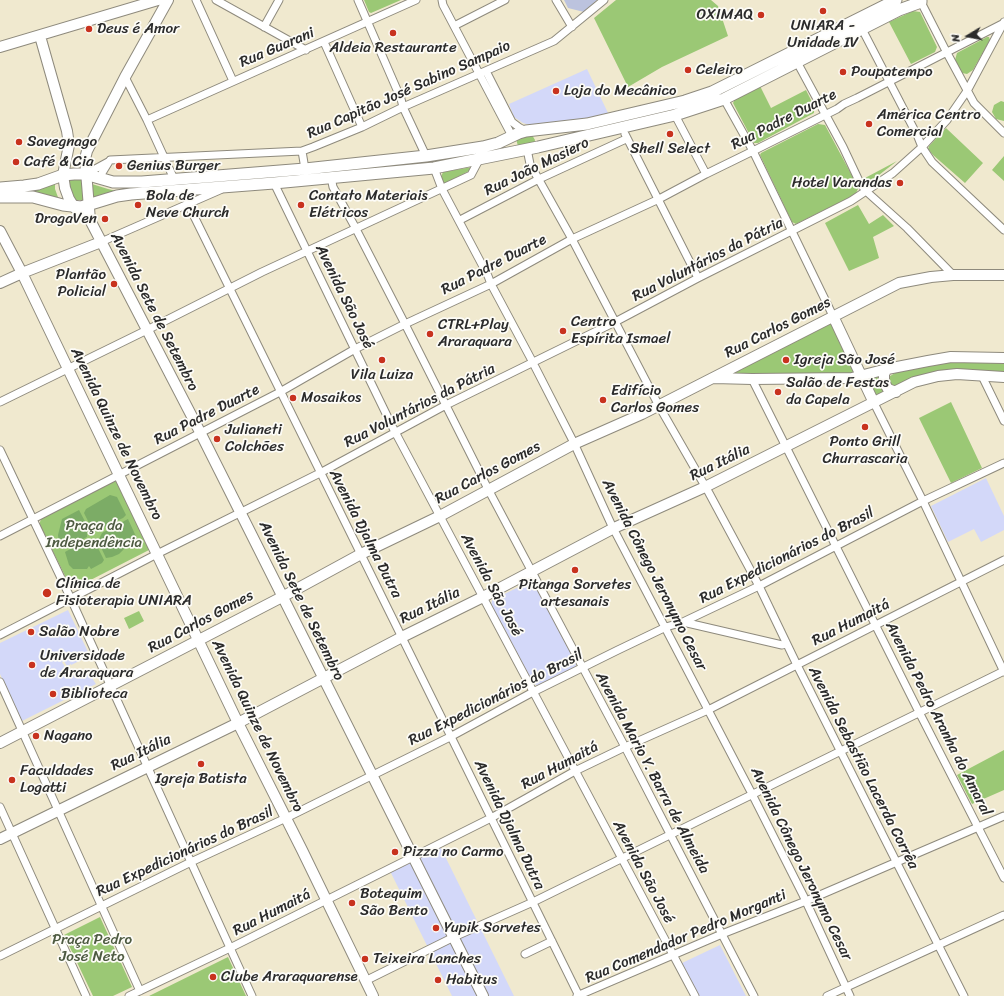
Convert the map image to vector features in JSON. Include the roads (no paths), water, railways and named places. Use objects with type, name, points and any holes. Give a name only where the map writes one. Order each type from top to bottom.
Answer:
[{"type":"main road","points":[[0,188],[38,184],[63,175],[74,174],[85,174],[113,182],[127,183],[305,169],[426,156],[483,147],[498,143],[519,133],[530,130],[561,128],[587,124],[685,101],[705,94],[742,77],[891,1]]},
{"type":"main road","points":[[0,197],[32,197],[74,207],[81,207],[117,196],[131,194],[274,183],[434,168],[528,149],[622,126],[675,115],[724,99],[899,10],[921,1]]},
{"type":"main road","points":[[528,149],[540,142],[538,133],[530,130]]},
{"type":"main road","points":[[512,136],[513,142],[528,149]]},
{"type":"main road","points":[[186,190],[189,182],[194,177]]},
{"type":"street","points":[[129,8],[140,0]]},
{"type":"street","points":[[0,47],[158,0]]},
{"type":"street","name":"Avenida Sete de Setembro","points":[[90,220],[90,205],[85,174],[85,159],[87,151],[125,77],[168,0]]},
{"type":"street","points":[[196,0],[233,81]]},
{"type":"street","points":[[216,0],[306,50]]},
{"type":"street","points":[[264,27],[279,0]]},
{"type":"street","points":[[358,0],[401,98],[403,107],[426,156]]},
{"type":"street","name":"Rua Guarani","points":[[147,120],[416,0]]},
{"type":"street","points":[[442,0],[454,26],[512,122],[520,128],[530,130]]},
{"type":"street","points":[[454,26],[505,0]]},
{"type":"street","points":[[556,0],[572,27]]},
{"type":"street","name":"Rua Capitão José Sabino Sampaio","points":[[85,174],[110,160],[302,151],[362,127],[403,107],[554,41],[604,0]]},
{"type":"street","points":[[921,1],[966,91],[974,103],[1004,133]]},
{"type":"street","name":"Rua Padre Duarte","points":[[0,536],[280,392],[356,349],[405,324],[491,284],[572,239],[659,199],[947,53],[1003,23]]},
{"type":"street","name":"Rua Voluntários da Pátria","points":[[0,635],[158,554],[320,474],[446,405],[615,322],[698,278],[792,232],[866,192],[893,173],[922,147],[947,120],[966,91],[1003,23]]},
{"type":"street","points":[[862,29],[922,147],[932,162],[1004,230]]},
{"type":"street","points":[[40,36],[67,130],[69,144],[63,175],[66,194],[74,207]]},
{"type":"street","points":[[324,42],[362,127]]},
{"type":"street","points":[[797,62],[866,192],[907,228],[953,275]]},
{"type":"street","points":[[483,73],[512,136]]},
{"type":"street","points":[[125,77],[147,120],[174,179]]},
{"type":"street","points":[[366,981],[454,937],[533,902],[1004,671],[753,151],[724,99]]},
{"type":"street","points":[[675,115],[706,174]]},
{"type":"street","points":[[622,126],[626,139],[659,199],[698,278]]},
{"type":"street","name":"Rua João Masiero","points":[[460,220],[539,179],[626,139]]},
{"type":"street","name":"Avenida Sebastião Lacerda Corrêa","points":[[528,149],[530,164],[572,239],[659,406],[759,586],[786,644],[964,996]]},
{"type":"street","points":[[302,151],[305,169]]},
{"type":"street","points":[[0,402],[307,250],[471,175],[480,158]]},
{"type":"street","points":[[99,178],[110,160]]},
{"type":"street","name":"Avenida Cônego Jeronymo Cesar","points":[[434,168],[442,189],[460,220],[491,284],[533,363],[614,528],[806,901],[850,996]]},
{"type":"street","name":"Avenida Mario Y. Barra de Almeida","points":[[332,177],[333,187],[405,324],[488,489],[625,747],[754,996]]},
{"type":"street","name":"Avenida São José","points":[[274,183],[395,432],[695,996]]},
{"type":"street","points":[[0,283],[101,242],[229,186]]},
{"type":"street","name":"Avenida Djalma Dutra","points":[[186,190],[188,204],[579,996]]},
{"type":"street","name":"Avenida Sete de Setembro","points":[[74,207],[90,220],[200,432],[483,996]]},
{"type":"street","name":"Avenida Quinze de Novembro","points":[[0,231],[22,273],[158,554],[238,723],[373,996]]},
{"type":"street","name":"Rua Carlos Gomes","points":[[0,743],[282,597],[360,554],[440,516],[574,444],[659,406],[899,283],[931,276],[1004,275]]},
{"type":"street","points":[[712,378],[852,378],[887,369],[951,357],[1004,358]]},
{"type":"street","points":[[887,369],[884,374],[884,382],[888,390],[896,392]]},
{"type":"street","name":"Rua Itália","points":[[0,839],[147,766],[238,723],[614,528],[705,487],[914,382],[938,376],[957,374],[1004,377]]},
{"type":"street","points":[[982,376],[1004,421]]},
{"type":"street","name":"Avenida Pedro Aranha do Amaral","points":[[752,379],[1004,878]]},
{"type":"street","points":[[0,450],[71,599],[252,996]]},
{"type":"street","name":"Rua Expedicionários do Brasil","points":[[0,956],[191,862],[286,818],[450,736],[583,667],[666,627],[683,622],[759,586],[923,501],[1004,463]]},
{"type":"street","name":"Rua Humaitá","points":[[129,996],[413,858],[491,818],[575,771],[708,710],[1004,560]]},
{"type":"street","points":[[683,622],[782,645],[786,644]]},
{"type":"street","points":[[0,682],[140,991]]},
{"type":"street","points":[[0,807],[86,996]]},
{"type":"street","name":"Rua Comendador Pedro Morganti","points":[[579,996],[722,934],[806,901],[1004,816]]},
{"type":"street","points":[[827,996],[1004,915]]},
{"type":"street","points":[[525,954],[552,941]]},
{"type":"place","name":"UNIARA - Unidade IV","points":[[823,11]]},
{"type":"place","name":"OXIMAQ","points":[[761,15]]},
{"type":"place","name":"Deus é Amor","points":[[89,29]]},
{"type":"place","name":"Aldeia Restaurante","points":[[393,33]]},
{"type":"place","name":"Celeiro","points":[[688,70]]},
{"type":"place","name":"Poupatempo","points":[[843,72]]},
{"type":"place","name":"Loja do Mecânico","points":[[556,91]]},
{"type":"place","name":"América Centro Comercial","points":[[869,124]]},
{"type":"place","name":"Shell Select","points":[[670,134]]},
{"type":"place","name":"Savegnago","points":[[19,142]]},
{"type":"place","name":"Café & Cia","points":[[16,162]]},
{"type":"place","name":"Genius Burger","points":[[119,166]]},
{"type":"place","name":"Hotel Varandas","points":[[900,183]]},
{"type":"place","name":"Bola de Neve Church","points":[[138,205]]},
{"type":"place","name":"Contato Materiais Elétricos","points":[[301,205]]},
{"type":"place","name":"DrogaVen","points":[[105,219]]},
{"type":"place","name":"Plantão Policial","points":[[114,284]]},
{"type":"place","name":"Centro Espírita Ismael","points":[[563,331]]},
{"type":"place","name":"CTRL+Play Araraquara","points":[[430,334]]},
{"type":"place","name":"Vila Luiza","points":[[382,360]]},
{"type":"place","name":"Igreja São José","points":[[786,360]]},
{"type":"place","name":"Salão de Festas da Capela","points":[[778,392]]},
{"type":"place","name":"Mosaikos","points":[[293,398]]},
{"type":"place","name":"Edifício Carlos Gomes","points":[[603,400]]},
{"type":"place","name":"Ponto Grill Churrascaria","points":[[865,427]]},
{"type":"place","name":"Julianeti Colchões","points":[[217,439]]},
{"type":"place","name":"Pitanga Sorvetes artesanais","points":[[575,570]]},
{"type":"place","name":"Clínica de Fisioterapia UNIARA","points":[[47,593]]},
{"type":"place","name":"Salão Nobre","points":[[31,632]]},
{"type":"place","name":"Universidade de Araraquara","points":[[32,665]]},
{"type":"place","name":"Biblioteca","points":[[53,694]]},
{"type":"place","name":"Nagano","points":[[36,736]]},
{"type":"place","name":"Igreja Batista","points":[[201,764]]},
{"type":"place","name":"Faculdades Logatti","points":[[12,780]]},
{"type":"place","name":"Pizza no Carmo","points":[[395,852]]},
{"type":"place","name":"Botequim São Bento","points":[[352,903]]},
{"type":"place","name":"Yupik Sorvetes","points":[[436,928]]},
{"type":"place","name":"Teixeira Lanches","points":[[365,959]]},
{"type":"place","name":"Clube Araraquarense","points":[[213,977]]},
{"type":"place","name":"Habitus","points":[[438,980]]},
{"type":"park label","name":"Praça da Independência","points":[[94,534]]},
{"type":"park label","name":"Praça Pedro José Neto","points":[[92,948]]}]
